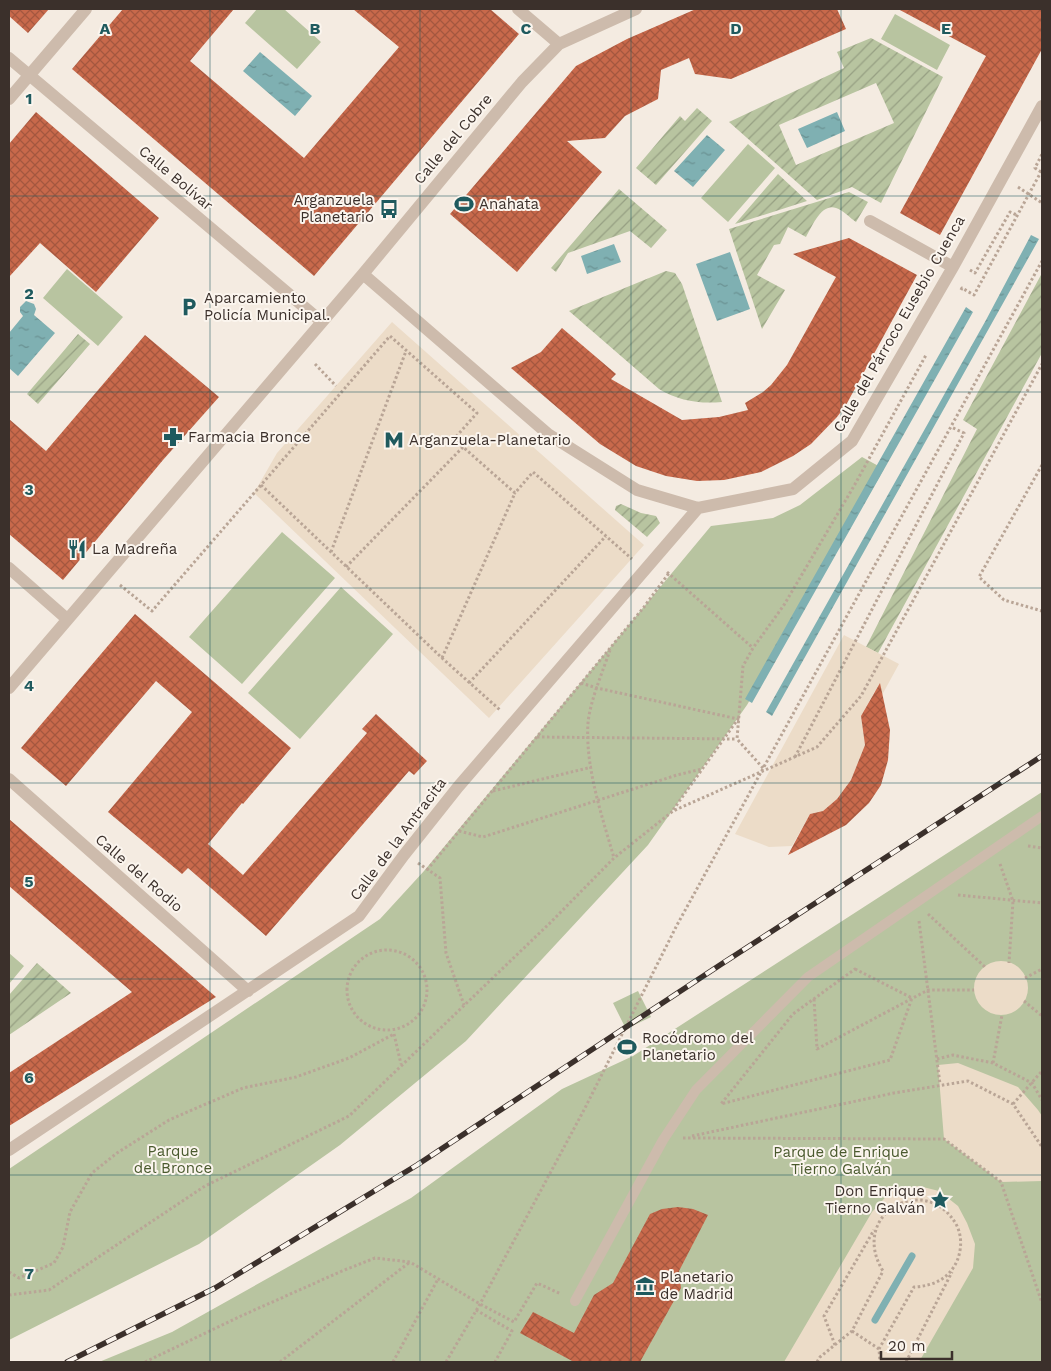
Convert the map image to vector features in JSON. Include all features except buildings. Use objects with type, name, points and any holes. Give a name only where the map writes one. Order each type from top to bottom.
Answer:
[{"type":"street","points":[[9,99],[86,9]]},
{"type":"street","points":[[518,9],[559,44]]},
{"type":"street","name":"Calle del Cobre","points":[[9,688],[363,274],[522,82],[559,44],[636,9]]},
{"type":"street","name":"Calle Bolívar","points":[[9,58],[322,322]]},
{"type":"street","name":"Calle del Párroco Eusebio Cuenca","points":[[363,274],[548,434],[637,490],[698,508],[793,489],[852,441],[959,267],[1042,106]]},
{"type":"street","points":[[870,221],[959,267]]},
{"type":"street","name":"Calle de la Antracita","points":[[9,1150],[359,916],[458,787],[698,508]]},
{"type":"street","points":[[9,568],[67,619]]},
{"type":"street","name":"Calle del Rodio","points":[[9,779],[248,991]]},
{"type":"lane","points":[[574,1301],[663,1140],[696,1090],[808,977],[1042,816]]},
{"type":"path","points":[[957,297],[962,288],[974,295],[1042,171],[1034,168],[1042,154]]},
{"type":"path","points":[[1029,194],[1042,203]]},
{"type":"path","points":[[959,267],[975,273],[1010,212],[1017,216]]},
{"type":"path","points":[[446,1362],[480,1303],[585,1108],[677,925],[1042,262]]},
{"type":"path","points":[[119,585],[152,611],[390,336],[477,413],[454,439],[515,493]]},
{"type":"path","points":[[765,770],[737,738],[743,666],[753,648],[784,605],[854,486],[929,348]]},
{"type":"path","points":[[331,552],[406,351]]},
{"type":"path","points":[[315,364],[336,386]]},
{"type":"path","points":[[9,1295],[49,1290],[205,1186],[349,1116],[551,922],[614,858],[673,811],[817,747],[861,696],[1042,364]]},
{"type":"path","points":[[795,757],[964,433],[951,427]]},
{"type":"path","points":[[346,567],[463,447]]},
{"type":"path","points":[[1042,465],[979,577],[1004,600],[1042,611]]},
{"type":"path","points":[[442,658],[515,493],[533,472],[639,565]]},
{"type":"path","points":[[260,485],[442,658],[502,712]]},
{"type":"path","points":[[469,683],[606,536]]},
{"type":"path","points":[[663,568],[753,648]]},
{"type":"path","points":[[427,870],[644,607],[669,573]]},
{"type":"path","points":[[611,647],[588,721],[588,737],[594,787],[614,858]]},
{"type":"path","points":[[581,683],[738,719]]},
{"type":"path","points":[[673,811],[738,719]]},
{"type":"path","points":[[536,737],[737,738]]},
{"type":"path","points":[[492,791],[592,767]]},
{"type":"path","points":[[459,831],[483,837],[676,775],[702,769]]},
{"type":"path","points":[[995,849],[1014,901],[1010,963]]},
{"type":"path","points":[[417,863],[440,878],[446,953],[464,1005]]},
{"type":"path","points":[[932,892],[1042,903]]},
{"type":"path","points":[[916,903],[985,967]]},
{"type":"path","points":[[916,903],[940,1084]]},
{"type":"path","points":[[9,1272],[18,1278],[54,1263],[63,1247],[70,1212],[92,1173],[117,1153],[168,1120],[243,1088],[296,1077],[349,1058],[417,1018],[424,1006],[428,993],[426,979],[420,967],[411,957],[399,952],[386,950],[373,952],[362,959],[354,968],[348,980],[347,993],[351,1006],[358,1017],[368,1025],[393,1032]]},
{"type":"path","points":[[855,969],[912,998],[890,1060],[721,1104],[793,1014],[855,969]]},
{"type":"path","points":[[1025,978],[1042,969]]},
{"type":"path","points":[[814,999],[818,1049],[928,990],[974,990]]},
{"type":"path","points":[[1024,1001],[1042,1016]]},
{"type":"path","points":[[993,1063],[1002,1015]]},
{"type":"path","points":[[393,1032],[402,1065]]},
{"type":"path","points":[[937,1058],[953,1055],[993,1063],[1032,1083],[1042,1100]]},
{"type":"path","points":[[1013,1104],[1042,1071]]},
{"type":"path","points":[[686,1138],[940,1084],[968,1081],[1013,1104],[1042,1147]]},
{"type":"path","points":[[663,1140],[686,1138],[944,1139],[1001,1182],[1042,1303]]},
{"type":"path","points":[[835,1345],[824,1316],[878,1223],[887,1212],[899,1204],[912,1200],[926,1201],[939,1206],[950,1215],[957,1227],[961,1240],[960,1254],[906,1362]]},
{"type":"path","points":[[817,1362],[820,1357],[852,1331],[883,1271],[877,1260],[874,1248],[874,1235],[878,1223]]},
{"type":"path","points":[[145,1362],[241,1316],[375,1258],[410,1262],[514,1322],[538,1283],[574,1301]]},
{"type":"path","points":[[280,1362],[410,1262]]},
{"type":"path","points":[[880,1362],[879,1349],[914,1287],[926,1287],[937,1283],[954,1267]]},
{"type":"path","points":[[392,1362],[438,1279]]},
{"type":"path","points":[[476,1310],[512,1331],[495,1362]]},
{"type":"path","points":[[852,1331],[879,1349]]},
{"type":"green space","points":[[257,9],[284,9],[321,42],[297,69],[245,23]]},
{"type":"green space","points":[[895,14],[950,45],[937,70],[881,39]]},
{"type":"green space","points":[[871,38],[943,77],[881,203],[852,187],[817,200],[729,122],[844,68],[837,52]],"holes":[[[876,83],[894,123],[796,165],[779,125]]]},
{"type":"green space","points":[[697,108],[712,121],[656,185],[636,168],[680,116],[685,121]]},
{"type":"green space","points":[[748,144],[775,168],[728,222],[701,198]]},
{"type":"green space","points":[[778,174],[807,201],[735,224]]},
{"type":"green space","points":[[619,189],[667,230],[651,248],[630,231],[568,253],[556,272],[551,268]]},
{"type":"green space","points":[[849,192],[868,202],[856,222],[841,210],[831,207],[821,212],[806,237],[788,227],[780,244],[774,245],[757,275],[785,290],[762,329],[729,229]]},
{"type":"green space","points":[[67,269],[123,317],[98,346],[43,298]]},
{"type":"green space","points":[[666,271],[675,273],[682,284],[722,402],[689,401],[659,389],[569,311]]},
{"type":"green space","points":[[1042,273],[1042,353],[878,653],[866,647],[977,429],[963,420]]},
{"type":"green space","points":[[78,334],[90,344],[38,404],[27,394]]},
{"type":"green space","name":"Parque del Bronce","points":[[862,457],[884,469],[747,705],[648,845],[466,1041],[340,1145],[199,1244],[9,1340],[9,1169],[380,919],[424,871],[711,526],[773,518],[800,505]]},
{"type":"green space","points":[[621,504],[641,513],[656,516],[660,523],[647,537],[615,510],[616,506]]},
{"type":"green space","points":[[282,532],[335,578],[242,684],[189,637]]},
{"type":"green space","points":[[341,587],[393,634],[300,739],[248,693]]},
{"type":"green space","name":"Parque de Enrique Tierno Galván","points":[[1042,792],[1042,1362],[99,1362],[172,1332],[411,1198],[562,1089],[633,1056]]},
{"type":"green space","points":[[9,953],[24,966],[9,984]]},
{"type":"green space","points":[[37,963],[71,993],[9,1035],[9,995]]},
{"type":"green space","points":[[638,991],[651,1017],[626,1029],[613,1003]]},
{"type":"shaded area","points":[[392,322],[644,545],[489,718],[254,493],[277,453]]},
{"type":"shaded area","points":[[844,635],[899,664],[882,695],[875,691],[861,716],[865,745],[851,780],[837,799],[823,811],[810,814],[792,846],[769,847],[735,834]]},
{"type":"shaded area","points":[[1001,961],[1011,963],[1020,969],[1026,978],[1028,988],[1026,998],[1020,1007],[1011,1013],[1001,1015],[991,1013],[982,1007],[976,998],[974,988],[976,978],[982,969],[991,963]]},
{"type":"shaded area","points":[[958,1063],[1018,1087],[1038,1110],[1042,1116],[1042,1181],[1001,1182],[944,1139],[938,1065]]},
{"type":"shaded area","points":[[919,1186],[939,1191],[958,1206],[975,1244],[973,1268],[919,1362],[784,1362],[872,1212],[892,1190]]},
{"type":"water","points":[[260,52],[312,96],[295,116],[243,71]]},
{"type":"water","points":[[837,112],[845,131],[807,148],[798,129]]},
{"type":"water","points":[[707,135],[725,150],[693,187],[674,171]]},
{"type":"water","points":[[1031,235],[1039,239],[772,716],[766,712],[986,320]]},
{"type":"water","points":[[614,244],[621,262],[587,274],[581,256]]},
{"type":"water","points":[[730,252],[750,309],[717,321],[696,264]]},
{"type":"water","points":[[26,301],[34,304],[36,309],[34,315],[55,333],[18,376],[9,368],[9,333],[23,316],[20,312],[20,307]]},
{"type":"water","points":[[966,307],[973,312],[752,703],[745,699]]},
{"type":"waterway","points":[[875,1320],[912,1256]]},
{"type":"railway","points":[[67,1362],[215,1288],[417,1165],[1042,756]]},
{"type":"place","name":"Anahata","points":[[464,204]]},
{"type":"place","name":"Arganzuela Planetario","points":[[389,209]]},
{"type":"place","name":"Aparcamiento Policía Municipal.","points":[[189,307]]},
{"type":"place","name":"Farmacia Bronce","points":[[173,437]]},
{"type":"place","name":"Arganzuela-Planetario","points":[[394,440]]},
{"type":"place","name":"La Madreña","points":[[77,549]]},
{"type":"place","name":"Rocódromo del Planetario","points":[[627,1047]]},
{"type":"place","name":"Don Enrique Tierno Galván","points":[[940,1200]]},
{"type":"place","name":"Planetario de Madrid","points":[[645,1286]]}]
